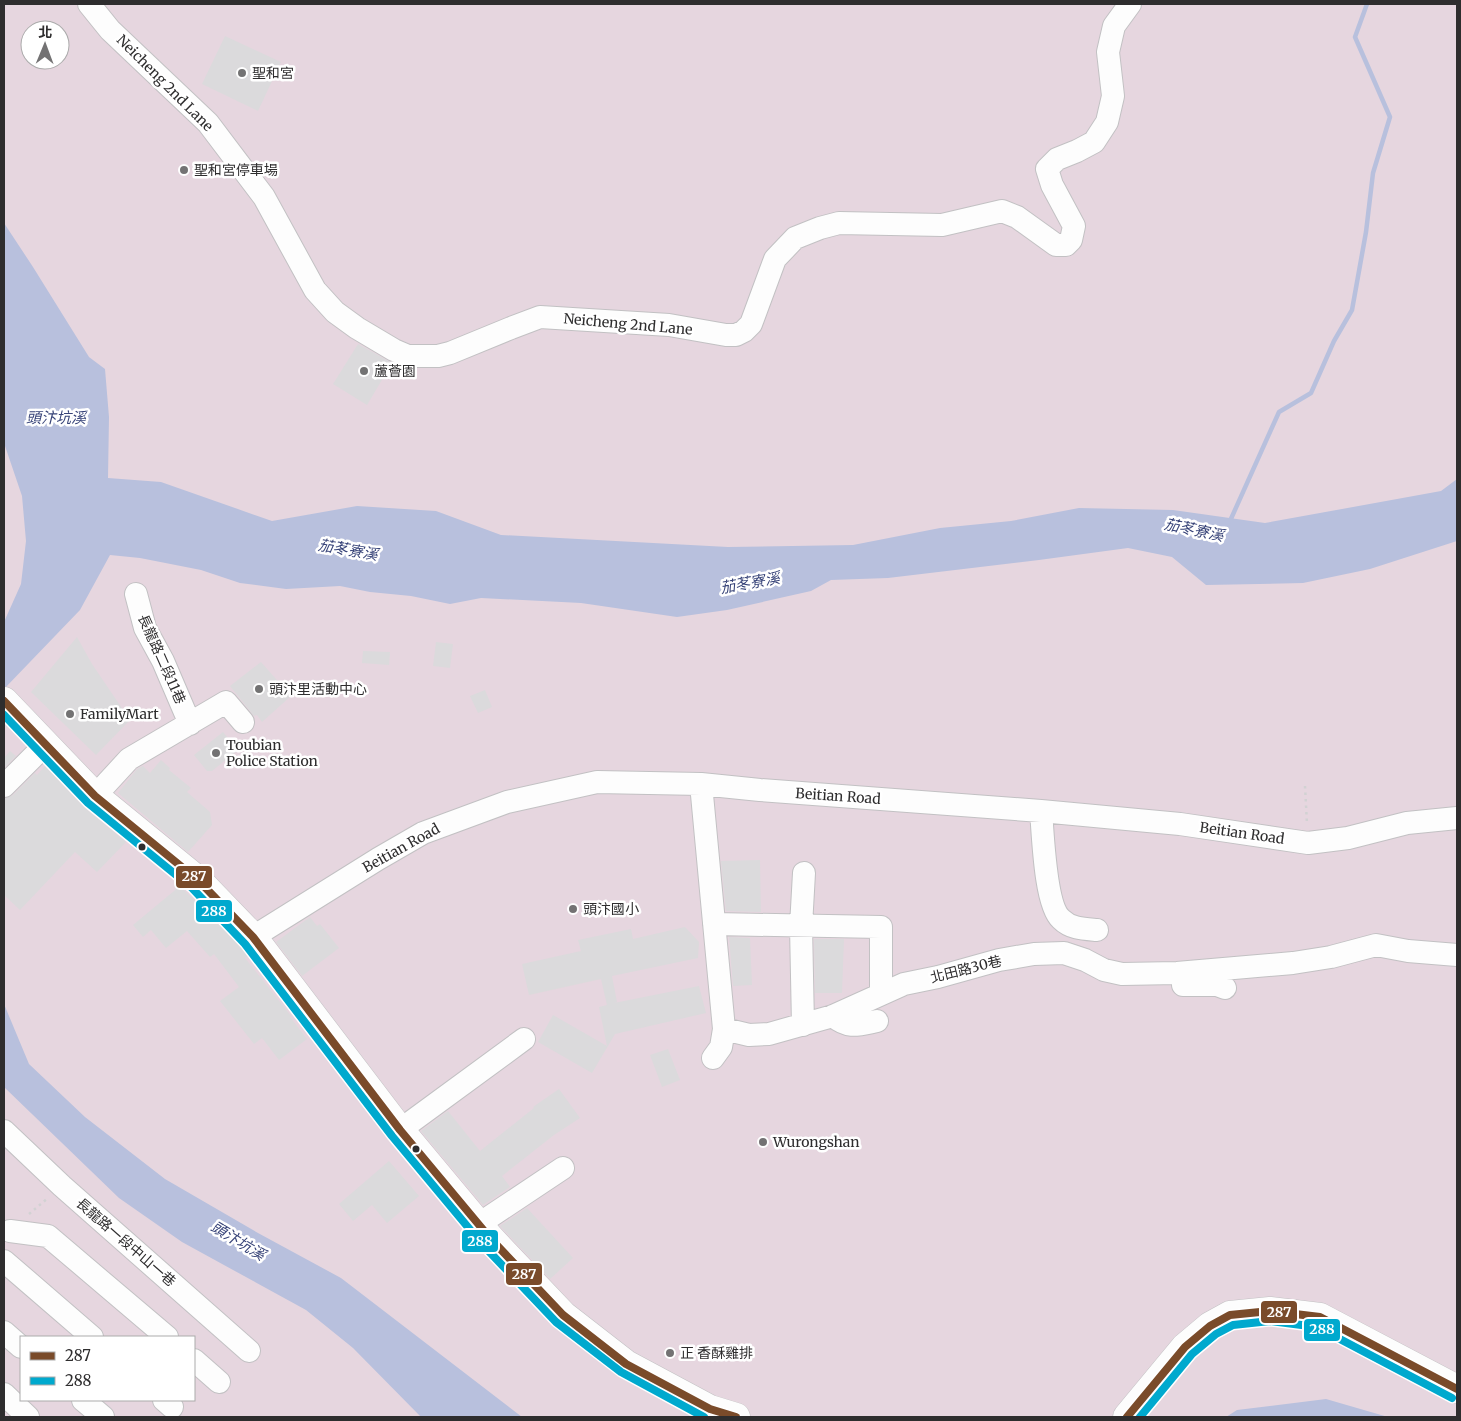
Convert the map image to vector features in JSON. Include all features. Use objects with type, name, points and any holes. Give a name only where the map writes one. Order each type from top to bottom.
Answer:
[{"type":"main road","points":[[4,701],[95,796],[198,880],[253,938],[400,1130],[479,1224],[563,1314],[626,1364],[710,1409],[736,1417]]},
{"type":"main road","points":[[1127,1417],[1185,1347],[1210,1326],[1230,1315],[1270,1311],[1320,1317],[1457,1389]]},
{"type":"street","name":"Neicheng 2nd Lane","points":[[89,4],[110,30],[208,123],[264,197],[315,290],[335,312],[357,328],[394,350],[408,356],[424,357],[450,353],[540,317],[669,325],[736,335],[744,331],[751,324],[774,260],[795,238],[820,228],[840,223],[942,226],[1002,211],[1017,217],[1056,245],[1066,245],[1071,240],[1074,226],[1052,185],[1047,169],[1057,159],[1077,152],[1094,142],[1107,122],[1112,96],[1108,52],[1114,26],[1130,4]]},
{"type":"street","name":"長龍路二段11巷","points":[[136,594],[145,628],[163,661],[190,724]]},
{"type":"street","points":[[95,796],[129,760],[226,702],[243,722]]},
{"type":"street","points":[[4,786],[46,744]]},
{"type":"street","name":"Beitian Road","points":[[253,938],[378,859],[423,833],[507,802],[597,782],[701,784],[1041,811],[1180,824],[1308,843],[1348,838],[1407,823],[1457,818]]},
{"type":"street","points":[[701,784],[724,1029],[721,1047],[713,1058]]},
{"type":"street","points":[[1041,811],[1052,905],[1060,919],[1074,928],[1097,930]]},
{"type":"street","points":[[803,1025],[801,926],[804,874]]},
{"type":"street","points":[[714,924],[881,927],[881,994]]},
{"type":"street","name":"北田路30巷","points":[[724,1029],[749,1035],[769,1034],[832,1016],[904,984],[938,977],[999,960],[1034,954],[1064,953],[1085,960],[1104,970],[1122,974],[1177,973],[1293,963],[1376,945],[1408,951],[1457,955]]},
{"type":"street","points":[[1122,974],[1134,980],[1152,985],[1217,985],[1225,988]]},
{"type":"street","points":[[832,1016],[842,1024],[857,1025],[877,1021]]},
{"type":"street","points":[[400,1130],[524,1039]]},
{"type":"street","name":"長龍路一段中山一巷","points":[[4,1131],[62,1186],[249,1350]]},
{"type":"street","points":[[479,1224],[563,1168]]},
{"type":"street","points":[[6,1231],[48,1236],[166,1336]]},
{"type":"street","points":[[4,1260],[91,1336]]},
{"type":"street","points":[[4,1332],[20,1346]]},
{"type":"street","points":[[195,1361],[219,1382]]},
{"type":"street","points":[[4,1394],[28,1417]]},
{"type":"street","points":[[84,1401],[103,1417]]},
{"type":"path","points":[[1305,786],[1308,843]]},
{"type":"path","points":[[6,1231],[62,1186]]},
{"type":"shaded area","points":[[4,4],[1457,4],[1457,1417],[4,1417]]},
{"type":"water","name":"茄苳寮溪","points":[[4,223],[89,357],[105,369],[109,417],[108,478],[161,482],[272,521],[357,506],[436,511],[501,535],[728,547],[853,545],[940,528],[1011,521],[1079,508],[1173,510],[1265,523],[1441,491],[1457,479],[1457,541],[1370,569],[1303,583],[1206,585],[1172,557],[1128,548],[888,578],[831,580],[811,591],[727,610],[677,617],[581,603],[481,598],[450,604],[411,596],[370,592],[340,586],[286,589],[240,583],[201,570],[140,558],[110,555],[80,610],[4,689],[4,622],[21,584],[26,541],[22,496],[4,443]]},
{"type":"water","name":"頭汴坑溪","points":[[4,1004],[29,1064],[85,1117],[165,1179],[341,1278],[522,1417],[421,1417],[353,1348],[306,1310],[182,1242],[119,1198],[4,1087]]},
{"type":"water","points":[[1326,1399],[1388,1417],[1226,1417],[1237,1410]]},
{"type":"building","name":"聖和宮","points":[[225,36],[281,62],[258,111],[202,84]]},
{"type":"building","name":"蘆薈園","points":[[358,344],[392,363],[367,405],[333,384]]},
{"type":"building","points":[[77,637],[92,664],[130,720],[96,755],[31,692]]},
{"type":"building","points":[[436,642],[453,644],[450,668],[433,666]]},
{"type":"building","points":[[363,651],[390,652],[389,665],[362,663]]},
{"type":"building","name":"頭汴里活動中心","points":[[261,662],[291,696],[262,722],[257,715],[254,716],[230,686]]},
{"type":"building","points":[[485,690],[492,707],[478,713],[470,696]]},
{"type":"building","name":"Toubian Police Station","points":[[223,732],[238,750],[212,771],[207,771],[194,755]]},
{"type":"building","points":[[10,751],[16,756],[4,768],[4,758]]},
{"type":"building","points":[[161,760],[170,768],[169,770],[191,788],[187,792],[210,812],[212,825],[188,852],[118,793],[137,769],[143,766],[150,773]]},
{"type":"building","points":[[45,766],[84,807],[126,842],[97,872],[75,852],[20,910],[4,895],[4,799],[13,795],[35,773],[37,775]]},
{"type":"building","points":[[760,860],[761,912],[726,911],[721,861]]},
{"type":"building","points":[[180,886],[241,947],[248,956],[245,958],[307,1039],[279,1060],[262,1038],[254,1044],[220,1001],[239,987],[214,954],[210,957],[187,931],[166,948],[151,930],[143,937],[133,925]]},
{"type":"building","points":[[310,917],[317,926],[320,924],[339,948],[302,976],[276,942]]},
{"type":"building","points":[[685,927],[699,942],[698,958],[612,976],[617,1002],[614,1003],[699,986],[706,1013],[615,1034],[592,1073],[538,1042],[553,1015],[607,1046],[599,1007],[607,1005],[601,979],[529,995],[522,964],[581,951],[578,940],[631,929],[633,939]]},
{"type":"building","points":[[729,937],[750,938],[752,985],[733,986]]},
{"type":"building","points":[[814,939],[844,939],[842,993],[815,993]]},
{"type":"building","points":[[668,1049],[680,1080],[662,1087],[650,1055]]},
{"type":"building","points":[[559,1089],[580,1118],[554,1135],[502,1176],[510,1187],[483,1205],[421,1131],[448,1111],[480,1151],[533,1107]]},
{"type":"building","points":[[389,1161],[419,1196],[387,1223],[372,1205],[353,1221],[339,1204]]},
{"type":"building","points":[[527,1208],[573,1258],[550,1279],[500,1226]]},
{"type":"waterway","points":[[1230,521],[1279,412],[1311,393],[1334,341],[1352,310],[1366,232],[1373,173],[1390,117],[1355,37],[1367,4]]},
{"type":"transit line","name":"287","points":[[4,701],[95,796],[199,881],[253,937],[400,1130],[490,1238],[563,1315],[626,1364],[710,1409],[736,1417]]},
{"type":"transit line","name":"288","points":[[4,715],[88,803],[192,888],[245,944],[392,1136],[482,1244],[556,1322],[621,1372],[704,1417]]},
{"type":"transit line","name":"287","points":[[1127,1417],[1185,1347],[1210,1326],[1230,1315],[1270,1311],[1320,1317],[1457,1389]]},
{"type":"transit line","name":"288","points":[[1140,1417],[1192,1354],[1216,1334],[1233,1325],[1270,1321],[1317,1327],[1452,1398]]},
{"type":"place","name":"聖和宮","points":[[242,73]]},
{"type":"place","name":"聖和宮停車場","points":[[184,170]]},
{"type":"place","name":"蘆薈園","points":[[364,371]]},
{"type":"place","name":"頭汴里活動中心","points":[[259,689]]},
{"type":"place","name":"FamilyMart","points":[[70,714]]},
{"type":"place","name":"Toubian Police Station","points":[[216,753]]},
{"type":"place","name":"頭汴國小","points":[[573,909]]},
{"type":"place","name":"Wurongshan","points":[[763,1142]]},
{"type":"place","name":"正 香酥雞排","points":[[670,1353]]}]
